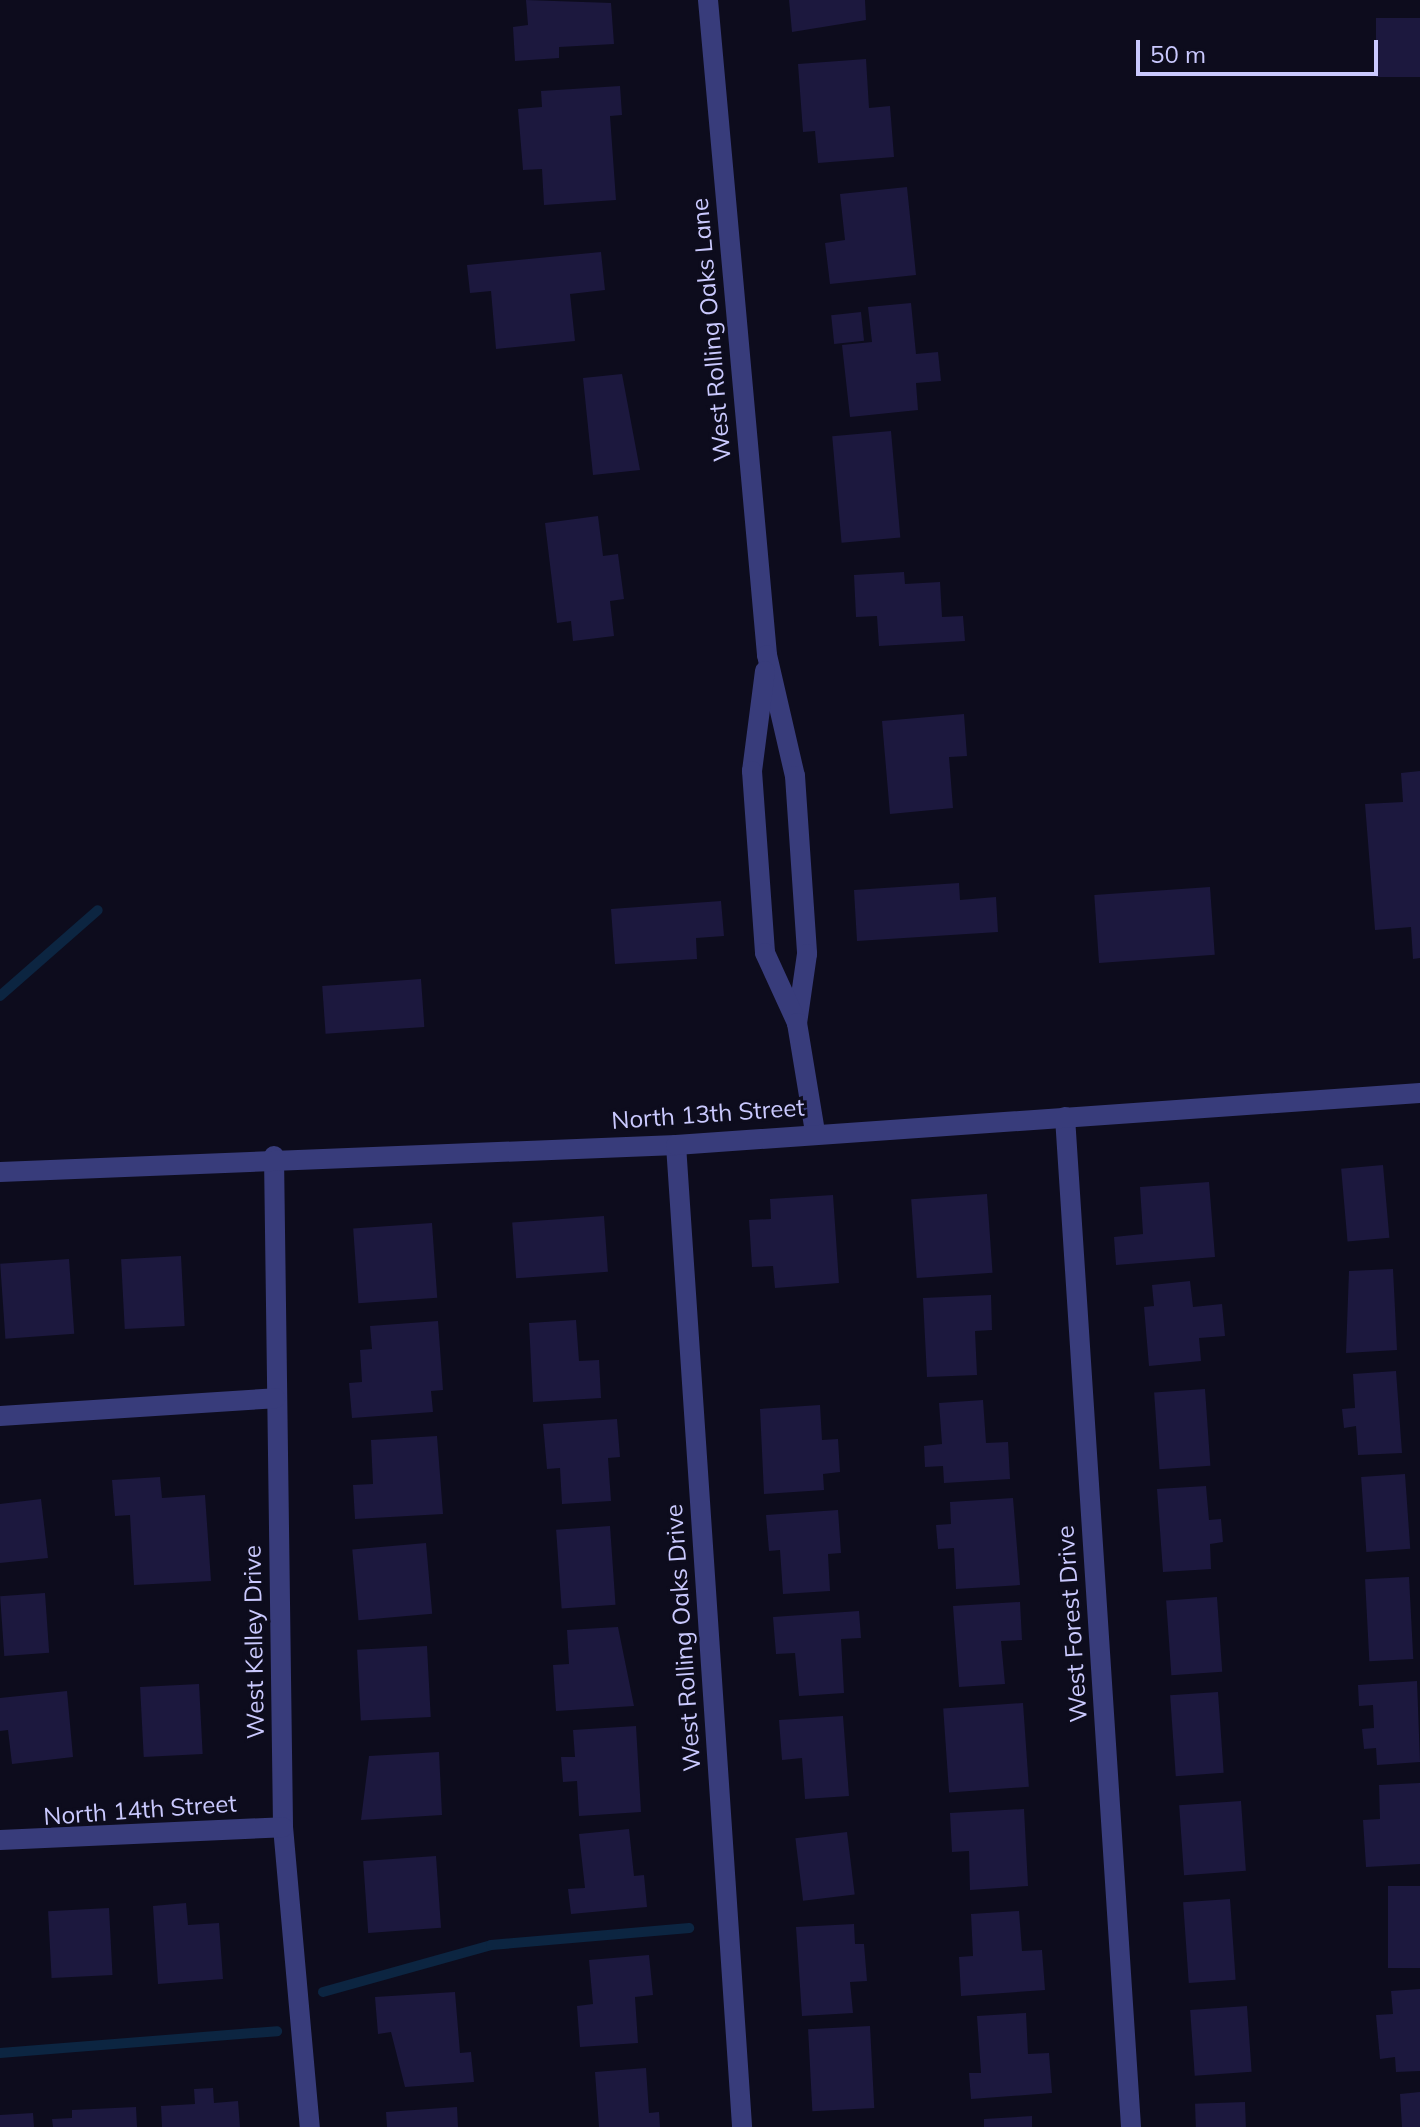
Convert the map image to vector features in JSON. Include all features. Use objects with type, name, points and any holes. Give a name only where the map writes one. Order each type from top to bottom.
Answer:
[{"type":"street","name":"West Rolling Oaks Lane","points":[[708,0],[767,655],[795,776],[807,954],[797,1023]]},
{"type":"street","name":"West Rolling Oaks Lane","points":[[767,655],[752,771],[765,953],[797,1023],[815,1132]]},
{"type":"street","name":"North 13th Street","points":[[0,1172],[274,1156],[676,1145],[815,1132],[1420,1093]]},
{"type":"street","name":"West Forest Drive","points":[[1065,1117],[1131,2127]]},
{"type":"street","name":"West Rolling Oaks Drive","points":[[676,1145],[742,2127]]},
{"type":"street","name":"West Kelley Drive","points":[[274,1156],[283,1827],[310,2127]]},
{"type":"street","points":[[0,1416],[275,1398]]},
{"type":"street","name":"North 14th Street","points":[[0,1840],[283,1827]]},
{"type":"building","points":[[526,0],[611,3],[614,44],[559,47],[559,58],[515,61],[513,27],[528,25]]},
{"type":"building","points":[[789,0],[865,0],[866,20],[792,32]]},
{"type":"building","points":[[1376,18],[1420,18],[1420,77],[1376,77]]},
{"type":"building","points":[[866,59],[869,108],[890,106],[894,157],[818,163],[815,131],[803,132],[798,64]]},
{"type":"building","points":[[620,86],[622,115],[610,116],[616,200],[544,205],[542,169],[523,170],[518,109],[542,107],[541,91]]},
{"type":"building","points":[[907,187],[916,275],[830,284],[825,243],[845,240],[840,194]]},
{"type":"building","points":[[601,252],[605,290],[570,294],[575,341],[496,349],[491,291],[470,293],[467,265]]},
{"type":"building","points":[[911,303],[916,354],[938,352],[941,381],[916,383],[918,410],[850,417],[842,345],[872,342],[868,307]]},
{"type":"building","points":[[861,312],[864,341],[834,344],[831,315]]},
{"type":"building","points":[[622,374],[640,470],[593,475],[583,378]]},
{"type":"building","points":[[891,431],[900,538],[842,543],[832,436]]},
{"type":"building","points":[[598,516],[603,556],[618,554],[624,599],[610,601],[614,636],[573,641],[571,621],[557,623],[545,523]]},
{"type":"building","points":[[904,572],[905,584],[940,582],[942,617],[963,616],[965,641],[879,646],[877,616],[856,617],[854,575]]},
{"type":"building","points":[[964,714],[967,756],[949,757],[953,808],[890,814],[882,721]]},
{"type":"building","points":[[1420,771],[1420,958],[1413,959],[1411,927],[1375,930],[1365,804],[1403,802],[1401,773]]},
{"type":"building","points":[[959,883],[960,900],[996,897],[998,932],[857,941],[854,890]]},
{"type":"building","points":[[1210,887],[1215,955],[1099,963],[1094,895]]},
{"type":"building","points":[[721,901],[724,936],[696,938],[697,959],[615,964],[611,909]]},
{"type":"building","points":[[421,979],[424,1027],[326,1034],[322,986]]},
{"type":"building","points":[[1383,1165],[1389,1238],[1348,1241],[1341,1169]]},
{"type":"building","points":[[1209,1182],[1215,1257],[1116,1265],[1114,1237],[1143,1234],[1140,1187]]},
{"type":"building","points":[[987,1194],[993,1273],[917,1278],[911,1199]]},
{"type":"building","points":[[833,1195],[839,1283],[775,1288],[773,1266],[752,1267],[749,1220],[771,1219],[770,1199]]},
{"type":"building","points":[[604,1216],[608,1272],[516,1278],[512,1222]]},
{"type":"building","points":[[432,1223],[437,1298],[358,1303],[353,1229]]},
{"type":"building","points":[[181,1256],[185,1326],[125,1329],[121,1259]]},
{"type":"building","points":[[69,1259],[74,1334],[5,1339],[0,1264]]},
{"type":"building","points":[[1393,1269],[1397,1350],[1346,1353],[1349,1271]]},
{"type":"building","points":[[1190,1281],[1193,1307],[1222,1304],[1225,1336],[1199,1338],[1201,1361],[1149,1366],[1144,1307],[1154,1306],[1152,1285]]},
{"type":"building","points":[[991,1295],[992,1330],[975,1331],[977,1375],[927,1377],[923,1298]]},
{"type":"building","points":[[576,1320],[579,1361],[599,1360],[601,1398],[533,1402],[529,1323]]},
{"type":"building","points":[[438,1321],[443,1390],[431,1391],[433,1412],[352,1418],[349,1383],[362,1382],[360,1350],[372,1349],[370,1326]]},
{"type":"building","points":[[1396,1371],[1402,1453],[1358,1455],[1356,1426],[1344,1428],[1342,1409],[1355,1408],[1353,1374]]},
{"type":"building","points":[[1205,1389],[1210,1466],[1159,1469],[1154,1393]]},
{"type":"building","points":[[983,1400],[986,1443],[1008,1442],[1010,1479],[944,1483],[943,1466],[925,1467],[924,1446],[942,1444],[939,1403]]},
{"type":"building","points":[[820,1405],[822,1440],[838,1439],[840,1472],[823,1474],[824,1490],[764,1494],[760,1409]]},
{"type":"building","points":[[617,1419],[620,1457],[608,1458],[611,1501],[562,1504],[560,1468],[547,1469],[543,1424]]},
{"type":"building","points":[[437,1436],[443,1514],[355,1519],[353,1485],[373,1484],[371,1440]]},
{"type":"building","points":[[1405,1474],[1410,1549],[1366,1552],[1361,1477]]},
{"type":"building","points":[[160,1477],[162,1498],[205,1495],[211,1581],[134,1585],[130,1515],[115,1516],[112,1480]]},
{"type":"building","points":[[1206,1486],[1209,1520],[1221,1519],[1223,1542],[1210,1544],[1211,1569],[1163,1572],[1157,1489]]},
{"type":"building","points":[[1013,1498],[1020,1585],[956,1589],[954,1548],[938,1549],[936,1525],[951,1524],[950,1502]]},
{"type":"building","points":[[41,1499],[48,1558],[0,1563],[0,1504]]},
{"type":"building","points":[[838,1510],[841,1553],[828,1554],[830,1591],[783,1594],[780,1550],[769,1551],[766,1515]]},
{"type":"building","points":[[610,1526],[616,1605],[562,1609],[556,1530]]},
{"type":"building","points":[[426,1543],[432,1614],[358,1620],[352,1549]]},
{"type":"building","points":[[1409,1577],[1413,1659],[1369,1661],[1365,1579]]},
{"type":"building","points":[[45,1593],[49,1653],[4,1656],[0,1596]]},
{"type":"building","points":[[1217,1597],[1222,1672],[1171,1675],[1166,1601]]},
{"type":"building","points":[[1020,1602],[1022,1640],[1001,1641],[1005,1684],[959,1687],[953,1606]]},
{"type":"building","points":[[859,1611],[861,1638],[841,1639],[844,1693],[799,1696],[795,1653],[776,1654],[773,1617]]},
{"type":"building","points":[[618,1627],[634,1706],[556,1711],[553,1665],[569,1664],[567,1630]]},
{"type":"building","points":[[427,1646],[431,1717],[361,1721],[357,1650]]},
{"type":"building","points":[[1417,1681],[1420,1762],[1377,1765],[1376,1748],[1364,1749],[1362,1729],[1374,1728],[1373,1705],[1359,1706],[1358,1685]]},
{"type":"building","points":[[199,1684],[203,1754],[144,1757],[140,1687]]},
{"type":"building","points":[[67,1691],[73,1757],[12,1764],[8,1730],[0,1731],[0,1698]]},
{"type":"building","points":[[1218,1692],[1224,1773],[1176,1776],[1170,1695]]},
{"type":"building","points":[[1023,1703],[1029,1787],[949,1792],[943,1709]]},
{"type":"building","points":[[843,1716],[849,1796],[805,1799],[802,1758],[782,1760],[779,1720]]},
{"type":"building","points":[[636,1726],[641,1812],[579,1816],[577,1781],[563,1782],[561,1757],[575,1757],[573,1730]]},
{"type":"building","points":[[439,1752],[442,1815],[361,1820],[369,1756]]},
{"type":"building","points":[[1420,1783],[1420,1864],[1366,1867],[1363,1820],[1380,1819],[1379,1785]]},
{"type":"building","points":[[1241,1801],[1246,1871],[1184,1875],[1179,1805]]},
{"type":"building","points":[[1024,1809],[1028,1886],[970,1890],[969,1851],[952,1852],[950,1813]]},
{"type":"building","points":[[629,1829],[634,1876],[644,1875],[647,1907],[571,1914],[568,1889],[585,1888],[579,1834]]},
{"type":"building","points":[[847,1832],[855,1895],[803,1901],[795,1838]]},
{"type":"building","points":[[436,1856],[441,1928],[368,1933],[363,1861]]},
{"type":"building","points":[[1388,1886],[1420,1886],[1420,1968],[1388,1968]]},
{"type":"building","points":[[1230,1899],[1236,1980],[1189,1983],[1183,1902]]},
{"type":"building","points":[[186,1903],[188,1925],[219,1923],[223,1979],[158,1984],[153,1906]]},
{"type":"building","points":[[109,1908],[113,1975],[52,1978],[48,1911]]},
{"type":"building","points":[[1019,1911],[1022,1951],[1042,1950],[1045,1990],[961,1996],[959,1957],[973,1956],[971,1914]]},
{"type":"building","points":[[854,1924],[855,1944],[864,1944],[867,1981],[850,1982],[853,2013],[802,2016],[796,1927]]},
{"type":"building","points":[[649,1955],[653,1995],[635,1997],[638,2043],[580,2047],[577,2006],[593,2004],[589,1960]]},
{"type":"building","points":[[1420,1989],[1420,2071],[1396,2072],[1395,2057],[1380,2059],[1376,2015],[1393,2014],[1391,1991]]},
{"type":"building","points":[[455,1992],[460,2053],[471,2052],[474,2082],[405,2087],[391,2032],[378,2034],[375,1997]]},
{"type":"building","points":[[1247,2006],[1252,2072],[1195,2076],[1190,2010]]},
{"type":"building","points":[[1026,2013],[1028,2054],[1049,2053],[1052,2093],[971,2099],[969,2073],[981,2073],[977,2016]]},
{"type":"building","points":[[870,2026],[874,2108],[812,2111],[808,2029]]},
{"type":"building","points":[[646,2068],[649,2113],[659,2112],[660,2127],[599,2127],[595,2072]]},
{"type":"building","points":[[213,2088],[214,2103],[238,2101],[240,2127],[162,2127],[161,2106],[195,2104],[194,2089]]},
{"type":"building","points":[[1420,2092],[1420,2127],[1402,2127],[1400,2094]]},
{"type":"building","points":[[1245,2102],[1246,2127],[1196,2127],[1195,2104]]},
{"type":"building","points":[[136,2107],[137,2127],[53,2127],[52,2119],[72,2118],[72,2110]]},
{"type":"building","points":[[457,2107],[458,2127],[387,2127],[386,2112]]},
{"type":"building","points":[[33,2113],[34,2127],[0,2127],[0,2115]]},
{"type":"building","points":[[1032,2116],[1032,2127],[984,2127],[984,2119]]},
{"type":"waterway","points":[[0,996],[98,910]]},
{"type":"waterway","points":[[323,1992],[491,1945],[689,1928]]},
{"type":"waterway","points":[[0,2053],[277,2031]]}]
